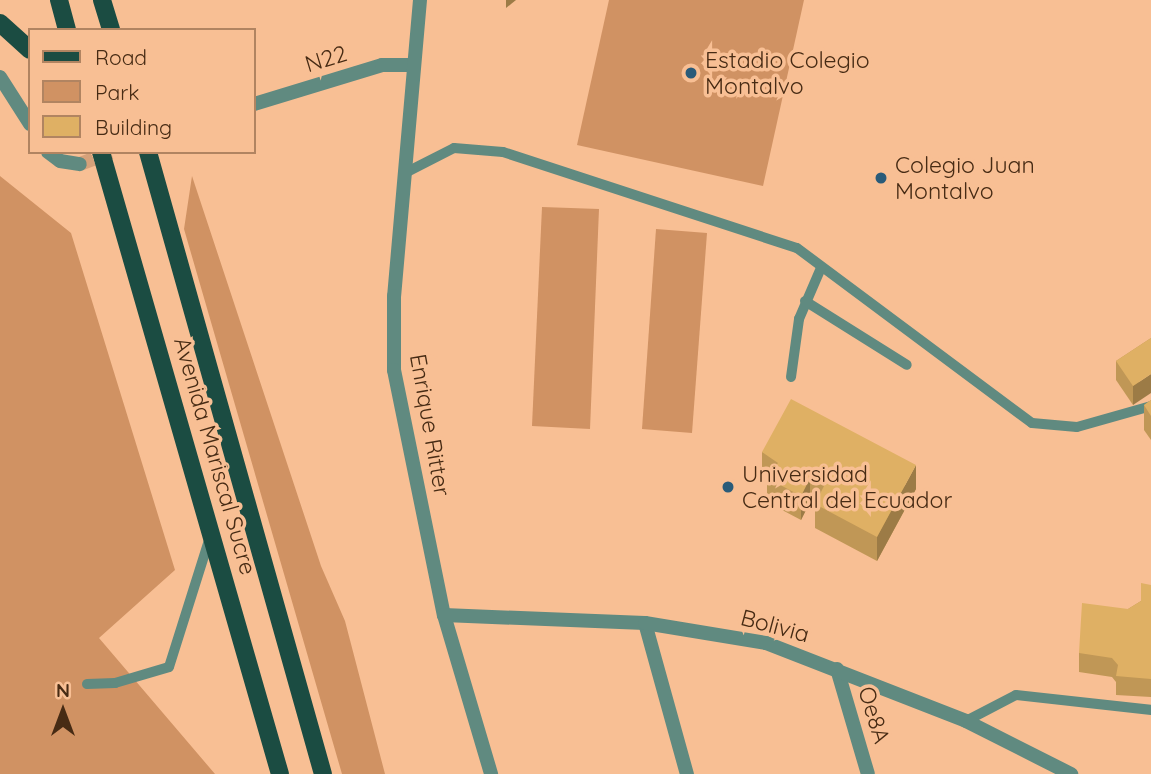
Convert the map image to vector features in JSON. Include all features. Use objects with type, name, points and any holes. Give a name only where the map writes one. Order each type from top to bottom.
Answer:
[{"type":"main road","points":[[59,0],[66,28]]},
{"type":"main road","points":[[102,0],[110,28]]},
{"type":"main road","points":[[0,23],[28,48]]},
{"type":"main road","name":"Avenida Mariscal Sucre","points":[[102,154],[280,774]]},
{"type":"main road","name":"Avenida Mariscal Sucre","points":[[149,154],[323,774]]},
{"type":"street","name":"Enrique Ritter","points":[[420,0],[403,174],[394,370],[444,615],[493,771]]},
{"type":"street","name":"N22","points":[[256,103],[382,65],[414,65]]},
{"type":"street","points":[[0,76],[28,121]]},
{"type":"street","points":[[51,154],[60,161],[80,163]]},
{"type":"street","name":"Bolivia","points":[[444,615],[645,623],[765,642],[965,721],[1071,774]]},
{"type":"street","points":[[645,623],[687,774]]},
{"type":"street","name":"Oe8A","points":[[837,669],[868,774]]},
{"type":"lane","points":[[403,174],[454,148],[503,152],[797,248],[1032,423],[1077,427],[1151,406]]},
{"type":"lane","points":[[791,377],[805,301],[821,268]]},
{"type":"lane","points":[[805,301],[907,365]]},
{"type":"lane","points":[[87,684],[115,683],[169,667],[211,532]]},
{"type":"lane","points":[[965,721],[1016,695],[1151,710]]},
{"type":"green space","name":"Estadio Colegio Montalvo","points":[[609,0],[804,0],[763,186],[577,145]]},
{"type":"green space","points":[[0,176],[71,233],[175,570],[99,638],[215,774],[0,774]]},
{"type":"green space","points":[[192,176],[321,566],[345,621],[385,774],[342,774],[184,229]]},
{"type":"green space","points":[[542,207],[599,209],[590,429],[532,426]]},
{"type":"green space","points":[[656,229],[707,233],[692,433],[642,429]]},
{"type":"building","points":[[1151,338],[1151,374],[1133,386],[1116,361]]},
{"type":"building","points":[[791,399],[916,465],[877,537],[815,504],[824,486],[810,478],[801,496],[767,478],[778,463],[762,452]]},
{"type":"building","points":[[1151,400],[1151,416],[1144,405]]},
{"type":"building","points":[[1141,583],[1151,585],[1151,679],[1116,676],[1118,665],[1112,658],[1079,653],[1082,603],[1128,609],[1141,601]]},
{"type":"tunnel","points":[[80,164],[106,154]]},
{"type":"place","name":"Estadio Colegio Montalvo","points":[[691,73]]},
{"type":"place","name":"Colegio Juan Montalvo","points":[[881,178]]},
{"type":"place","name":"Universidad Central del Ecuador","points":[[728,487]]}]
